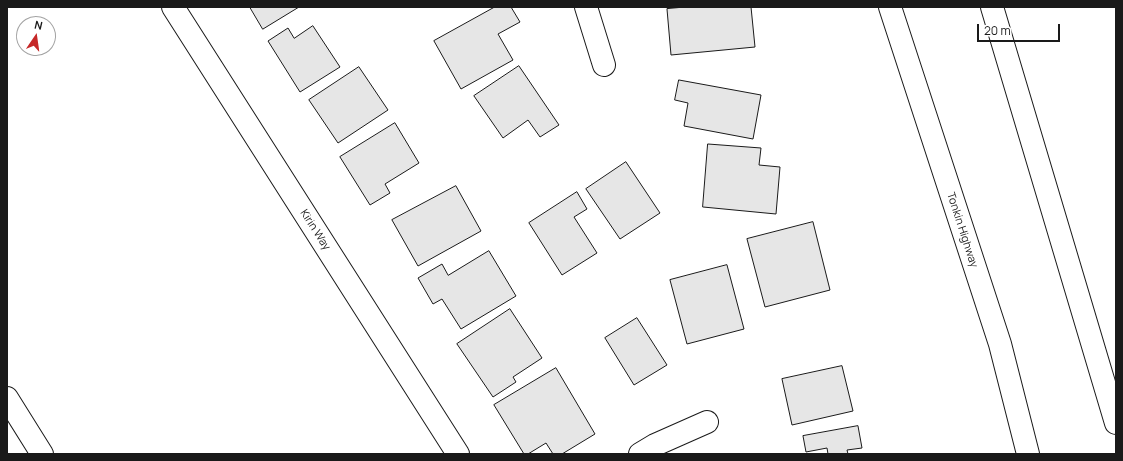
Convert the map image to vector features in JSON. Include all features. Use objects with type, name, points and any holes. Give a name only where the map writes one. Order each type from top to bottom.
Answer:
[{"type":"main road","name":"Kirin Way","points":[[172,7],[458,454]]},
{"type":"main road","points":[[586,7],[604,65]]},
{"type":"main road","name":"Tonkin Highway","points":[[890,7],[1000,344],[1028,454]]},
{"type":"main road","points":[[992,7],[1116,423]]},
{"type":"main road","points":[[7,398],[42,454]]},
{"type":"main road","points":[[640,454],[655,444],[707,422]]},
{"type":"building","points":[[250,7],[299,7],[263,29]]},
{"type":"building","points":[[495,7],[511,7],[520,22],[498,34],[513,60],[461,89],[434,41]]},
{"type":"building","points":[[685,7],[751,7],[755,47],[671,55],[667,9]]},
{"type":"building","points":[[313,26],[340,67],[300,92],[268,41],[288,28],[294,38]]},
{"type":"building","points":[[519,66],[559,125],[540,137],[528,120],[503,138],[474,96]]},
{"type":"building","points":[[359,67],[388,110],[338,143],[309,100]]},
{"type":"building","points":[[679,80],[761,95],[753,139],[684,126],[688,103],[675,100]]},
{"type":"building","points":[[395,123],[419,163],[385,184],[390,193],[370,205],[340,157]]},
{"type":"building","points":[[708,144],[761,148],[759,165],[780,167],[776,214],[703,207]]},
{"type":"building","points":[[626,162],[660,213],[620,239],[586,189]]},
{"type":"building","points":[[456,186],[481,231],[418,266],[392,220]]},
{"type":"building","points":[[577,192],[587,209],[574,217],[597,253],[562,275],[529,223]]},
{"type":"building","points":[[813,222],[830,290],[765,307],[747,239]]},
{"type":"building","points":[[489,251],[516,296],[461,329],[442,299],[433,304],[418,278],[442,264],[448,275]]},
{"type":"building","points":[[727,265],[744,329],[687,344],[670,280]]},
{"type":"building","points":[[510,309],[542,358],[513,377],[516,382],[493,397],[457,344]]},
{"type":"building","points":[[637,318],[667,365],[634,385],[605,338]]},
{"type":"building","points":[[842,366],[853,411],[792,425],[782,379]]},
{"type":"building","points":[[556,368],[595,434],[562,454],[553,454],[546,443],[528,454],[524,454],[494,405]]},
{"type":"building","points":[[858,426],[862,448],[847,450],[848,454],[828,454],[827,448],[806,452],[803,436]]}]
